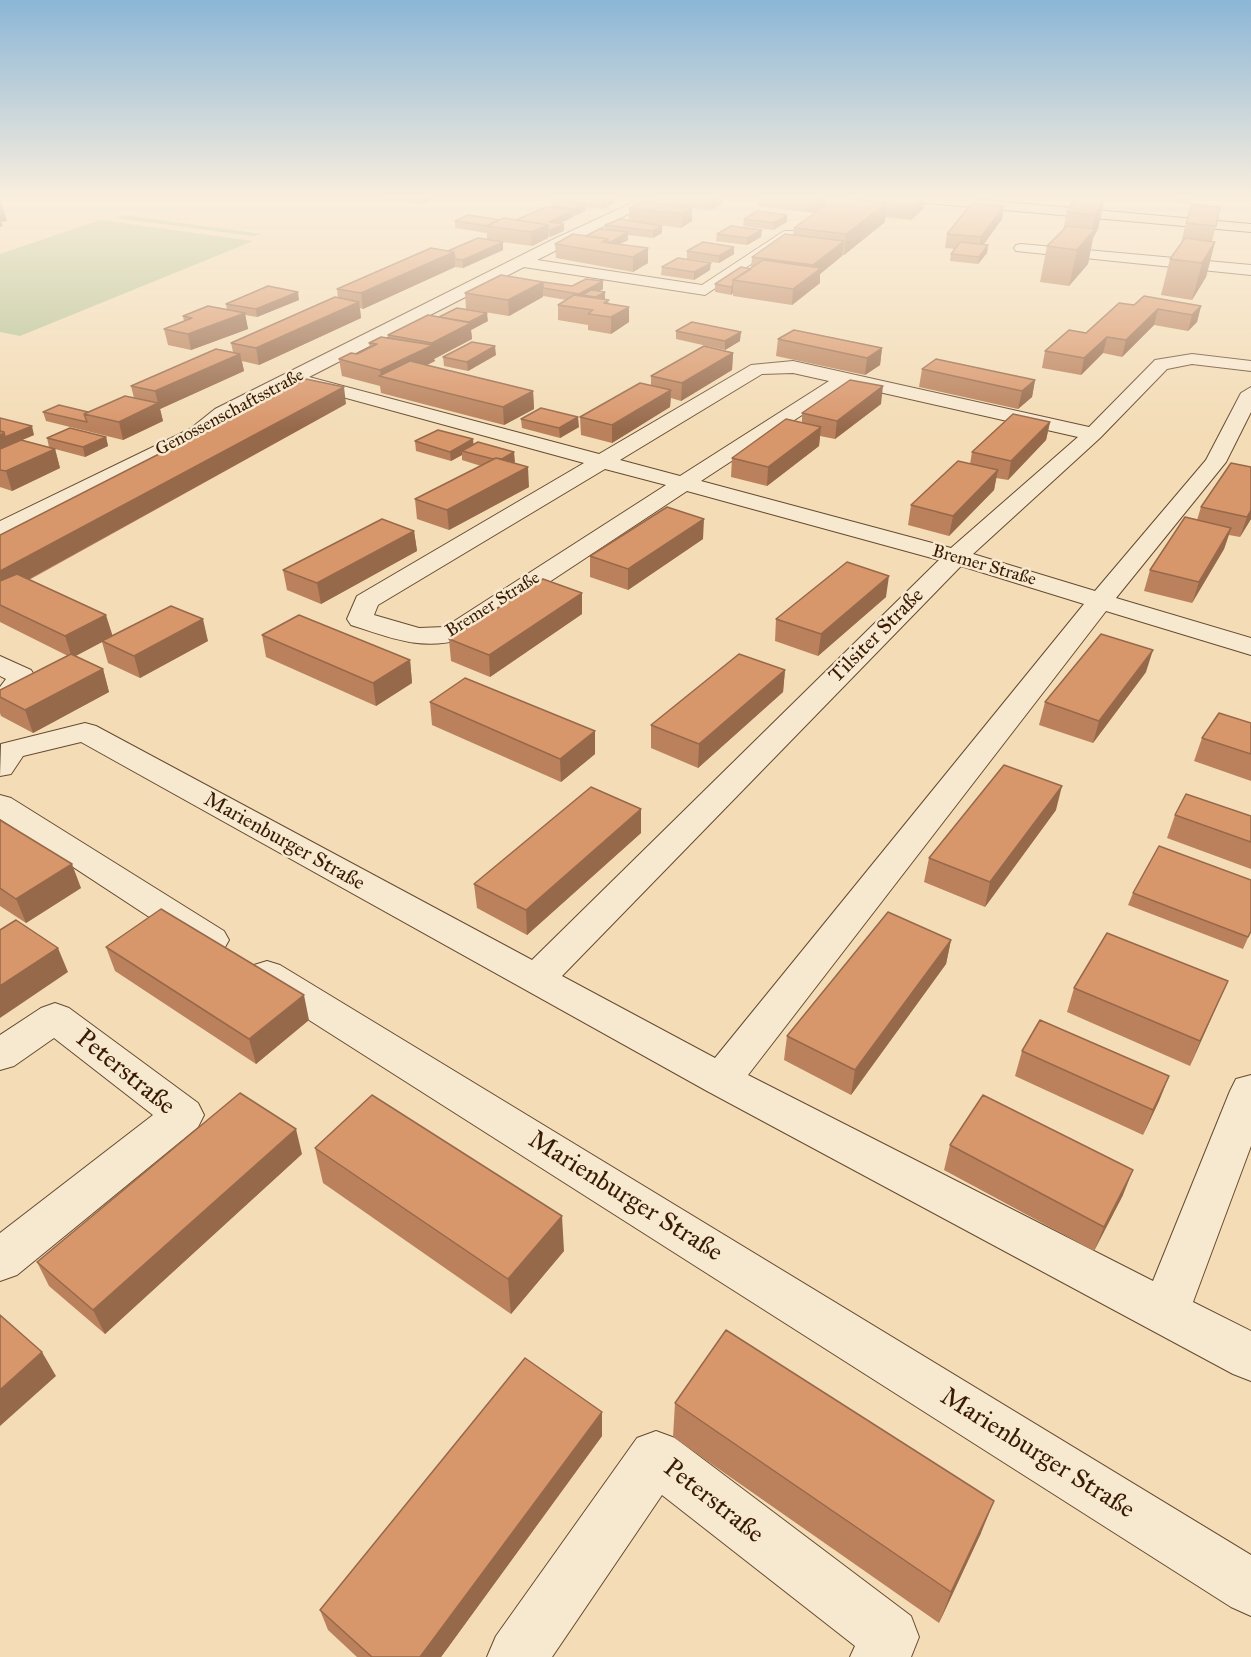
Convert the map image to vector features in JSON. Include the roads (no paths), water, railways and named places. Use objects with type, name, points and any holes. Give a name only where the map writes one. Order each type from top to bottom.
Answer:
[{"type":"street","name":"Genossenschaftsstraße","points":[[0,530],[196,433],[222,413],[500,274]]},
{"type":"street","points":[[604,274],[705,290],[729,274]]},
{"type":"street","name":"Tilsiter Straße","points":[[535,980],[956,557],[1092,434],[1161,364],[1192,359],[1251,366]]},
{"type":"street","name":"Bremer Straße","points":[[844,379],[679,484],[454,633],[438,639],[410,634],[360,619],[366,601],[758,369],[793,367],[1092,434]]},
{"type":"street","name":"Bremer Straße","points":[[294,378],[601,463],[956,557],[1251,647]]},
{"type":"street","points":[[722,1080],[1101,600],[1224,464],[1251,393]]},
{"type":"street","points":[[0,664],[21,676],[15,690],[0,698]]},
{"type":"street","name":"Marienburger Straße","points":[[4,753],[85,732],[535,980],[1251,1357]]},
{"type":"street","name":"Marienburger Straße","points":[[0,805],[179,920],[1251,1587]]},
{"type":"street","name":"Peterstraße","points":[[0,1055],[55,1018],[183,1115],[0,1260]]},
{"type":"street","points":[[1166,1311],[1251,1091]]},
{"type":"street","name":"Peterstraße","points":[[517,1657],[656,1457],[890,1637],[880,1657]]}]
